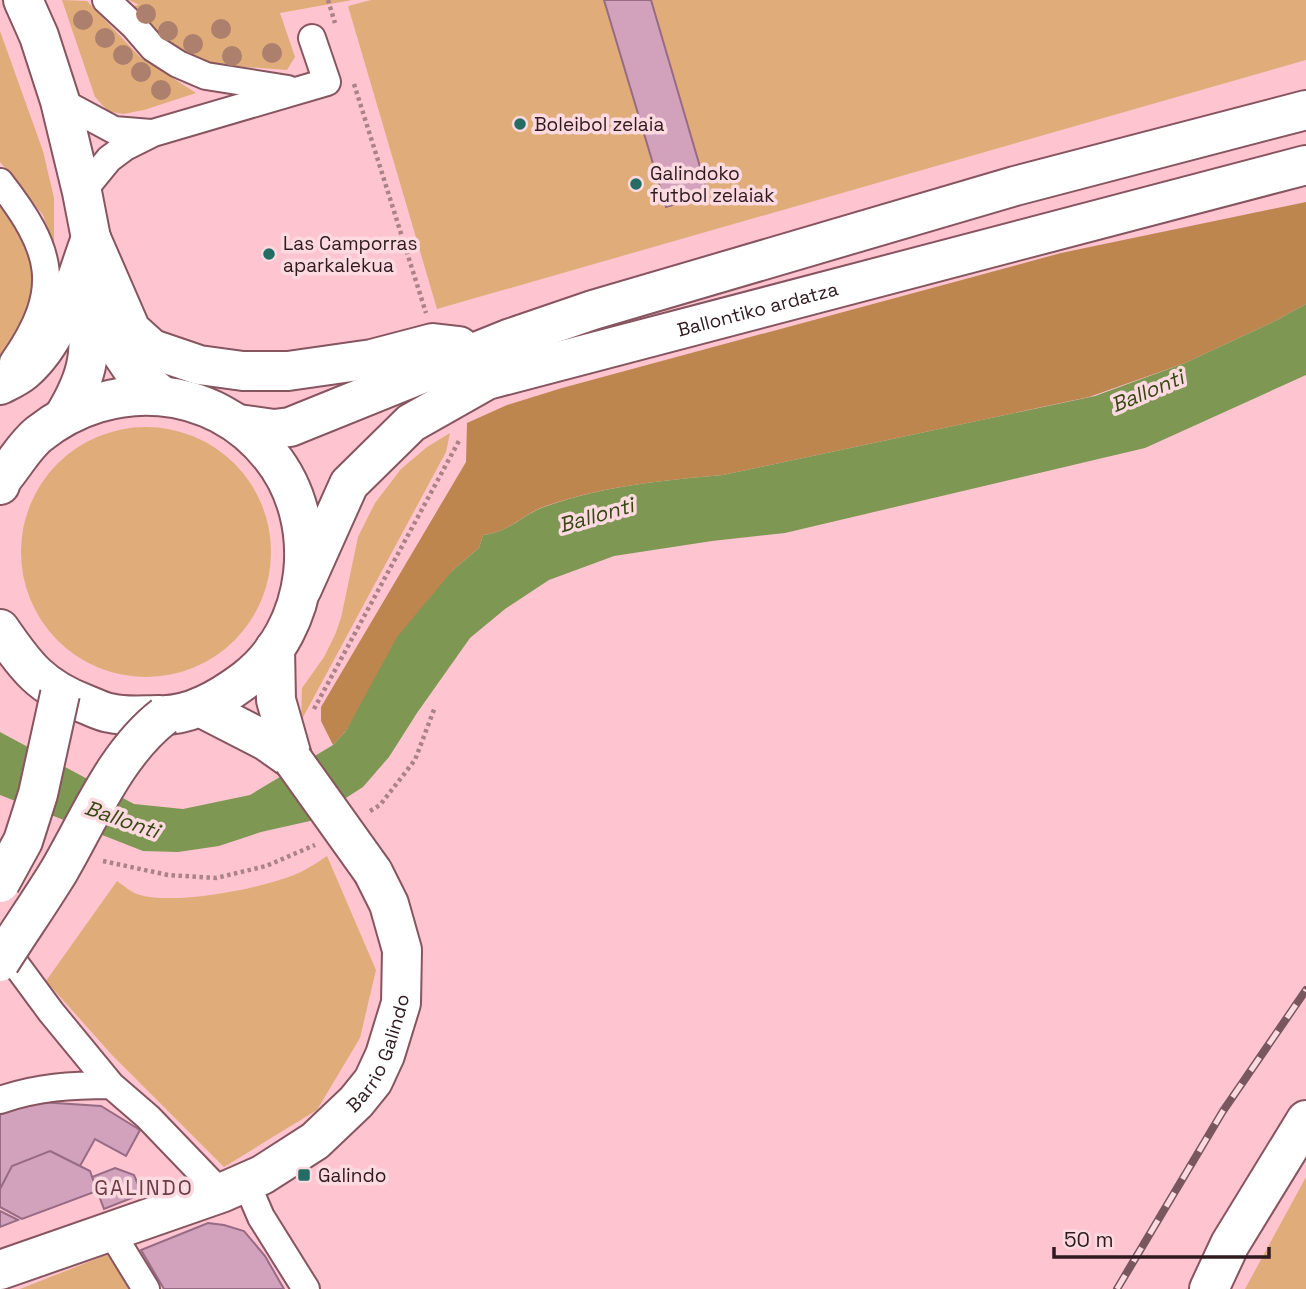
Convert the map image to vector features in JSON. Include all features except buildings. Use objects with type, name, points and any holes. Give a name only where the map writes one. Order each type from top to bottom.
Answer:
[{"type":"main road","points":[[23,0],[39,36],[60,101],[82,192],[110,336],[135,373],[161,396]]},
{"type":"main road","points":[[238,424],[274,429],[290,427],[484,349],[613,304],[1015,186],[1306,110]]},
{"type":"main road","name":"Ballontiko ardatza","points":[[302,589],[349,484],[411,423],[486,380],[1306,165]]},
{"type":"main road","points":[[90,238],[131,330],[152,349],[199,365],[243,372],[288,372],[372,359],[433,344],[484,349]]},
{"type":"main road","points":[[0,382],[23,372],[54,332],[67,304],[90,238]]},
{"type":"main road","points":[[0,485],[33,428],[79,391],[89,359],[86,294],[90,238]]},
{"type":"main road","points":[[0,962],[57,873],[107,783],[145,731],[182,711],[229,692],[254,673],[275,648],[292,620],[302,589],[304,542],[294,497],[272,457],[238,424],[201,405],[161,396],[111,398],[33,428]]},
{"type":"main road","points":[[0,629],[26,666],[60,694],[110,713],[182,711],[266,741],[293,760]]},
{"type":"main road","points":[[275,648],[276,700],[293,760]]},
{"type":"main road","points":[[0,883],[23,841],[38,794],[60,694]]},
{"type":"main road","name":"Barrio Galindo","points":[[0,1270],[234,1188],[262,1175],[316,1141],[356,1102],[373,1081],[385,1055],[401,1003],[402,950],[389,904],[373,872],[293,760]]},
{"type":"main road","points":[[1209,1289],[1230,1244],[1306,1120]]},
{"type":"street","points":[[106,0],[153,48],[177,64],[206,76],[296,90]]},
{"type":"street","points":[[82,192],[109,159],[125,147],[153,133],[327,82],[312,38]]},
{"type":"street","points":[[60,101],[114,130],[153,133]]},
{"type":"street","points":[[0,182],[20,207],[38,237],[46,266],[45,301],[30,336],[0,382]]},
{"type":"street","points":[[0,943],[51,1012],[111,1085],[234,1188],[261,1217],[306,1289]]},
{"type":"street","points":[[0,1100],[60,1085],[111,1085]]},
{"type":"street","points":[[110,1232],[146,1289]]},
{"type":"path","points":[[328,0],[336,26]]},
{"type":"path","points":[[352,78],[426,313]]},
{"type":"path","points":[[314,710],[460,439]]},
{"type":"path","points":[[368,812],[380,805],[415,760],[435,707]]},
{"type":"path","points":[[100,860],[168,875],[216,878],[266,866],[309,849],[321,841]]},
{"type":"shaded area","points":[[62,0],[87,1],[140,57],[196,93],[144,110],[123,114],[108,111],[95,97]]},
{"type":"shaded area","points":[[129,0],[352,0],[280,13],[295,57],[287,70],[207,64],[173,48],[129,7],[139,5]]},
{"type":"shaded area","name":"Galindoko futbol zelaiak","points":[[371,0],[1306,0],[1306,60],[437,309],[348,6]]},
{"type":"shaded area","points":[[0,31],[43,151],[54,198],[54,245],[43,215],[0,162]]},
{"type":"shaded area","points":[[0,202],[29,246],[35,260],[37,286],[24,323],[0,355]]},
{"type":"shaded area","points":[[1306,202],[1306,304],[1185,363],[1089,397],[723,475],[589,493],[546,506],[509,527],[483,535],[479,548],[453,570],[372,687],[346,731],[333,745],[321,721],[321,707],[466,462],[467,423],[507,405],[562,388],[1061,253]]},
{"type":"shaded area","points":[[134,427],[158,427],[194,436],[235,463],[262,504],[269,528],[269,576],[262,600],[235,641],[194,668],[158,677],[134,677],[98,668],[57,641],[30,600],[21,564],[21,540],[30,504],[57,463],[98,436]]},
{"type":"shaded area","points":[[450,433],[446,452],[301,721],[302,688],[324,657],[335,635],[358,537],[375,503],[401,469],[427,447]]},
{"type":"shaded area","points":[[327,856],[376,970],[360,1038],[317,1110],[224,1167],[112,1055],[46,981],[117,881],[140,895],[156,898],[195,897],[279,880],[303,871]]},
{"type":"shaded area","points":[[1306,1177],[1306,1289],[1245,1289]]},
{"type":"shaded area","points":[[111,1253],[132,1289],[20,1289]]},
{"type":"water","name":"Ballonti","points":[[1306,304],[1306,375],[1145,448],[785,533],[614,556],[549,580],[505,609],[470,638],[389,757],[363,787],[310,821],[261,832],[219,846],[178,852],[143,851],[0,795],[0,732],[134,804],[183,809],[250,795],[333,745],[346,731],[397,637],[453,570],[479,548],[483,535],[509,527],[538,509],[590,493],[723,475],[1095,396],[1185,363]]},
{"type":"railway","points":[[1117,1289],[1223,1111],[1306,990]]},
{"type":"place","name":"Boleibol zelaia","points":[[520,124]]},
{"type":"place","name":"Galindoko futbol zelaiak","points":[[636,184]]},
{"type":"place","name":"Las Camporras aparkalekua","points":[[269,254]]},
{"type":"place","name":"Galindo","points":[[304,1175]]},
{"type":"district","name":"GALINDO","points":[[144,1187]]}]
